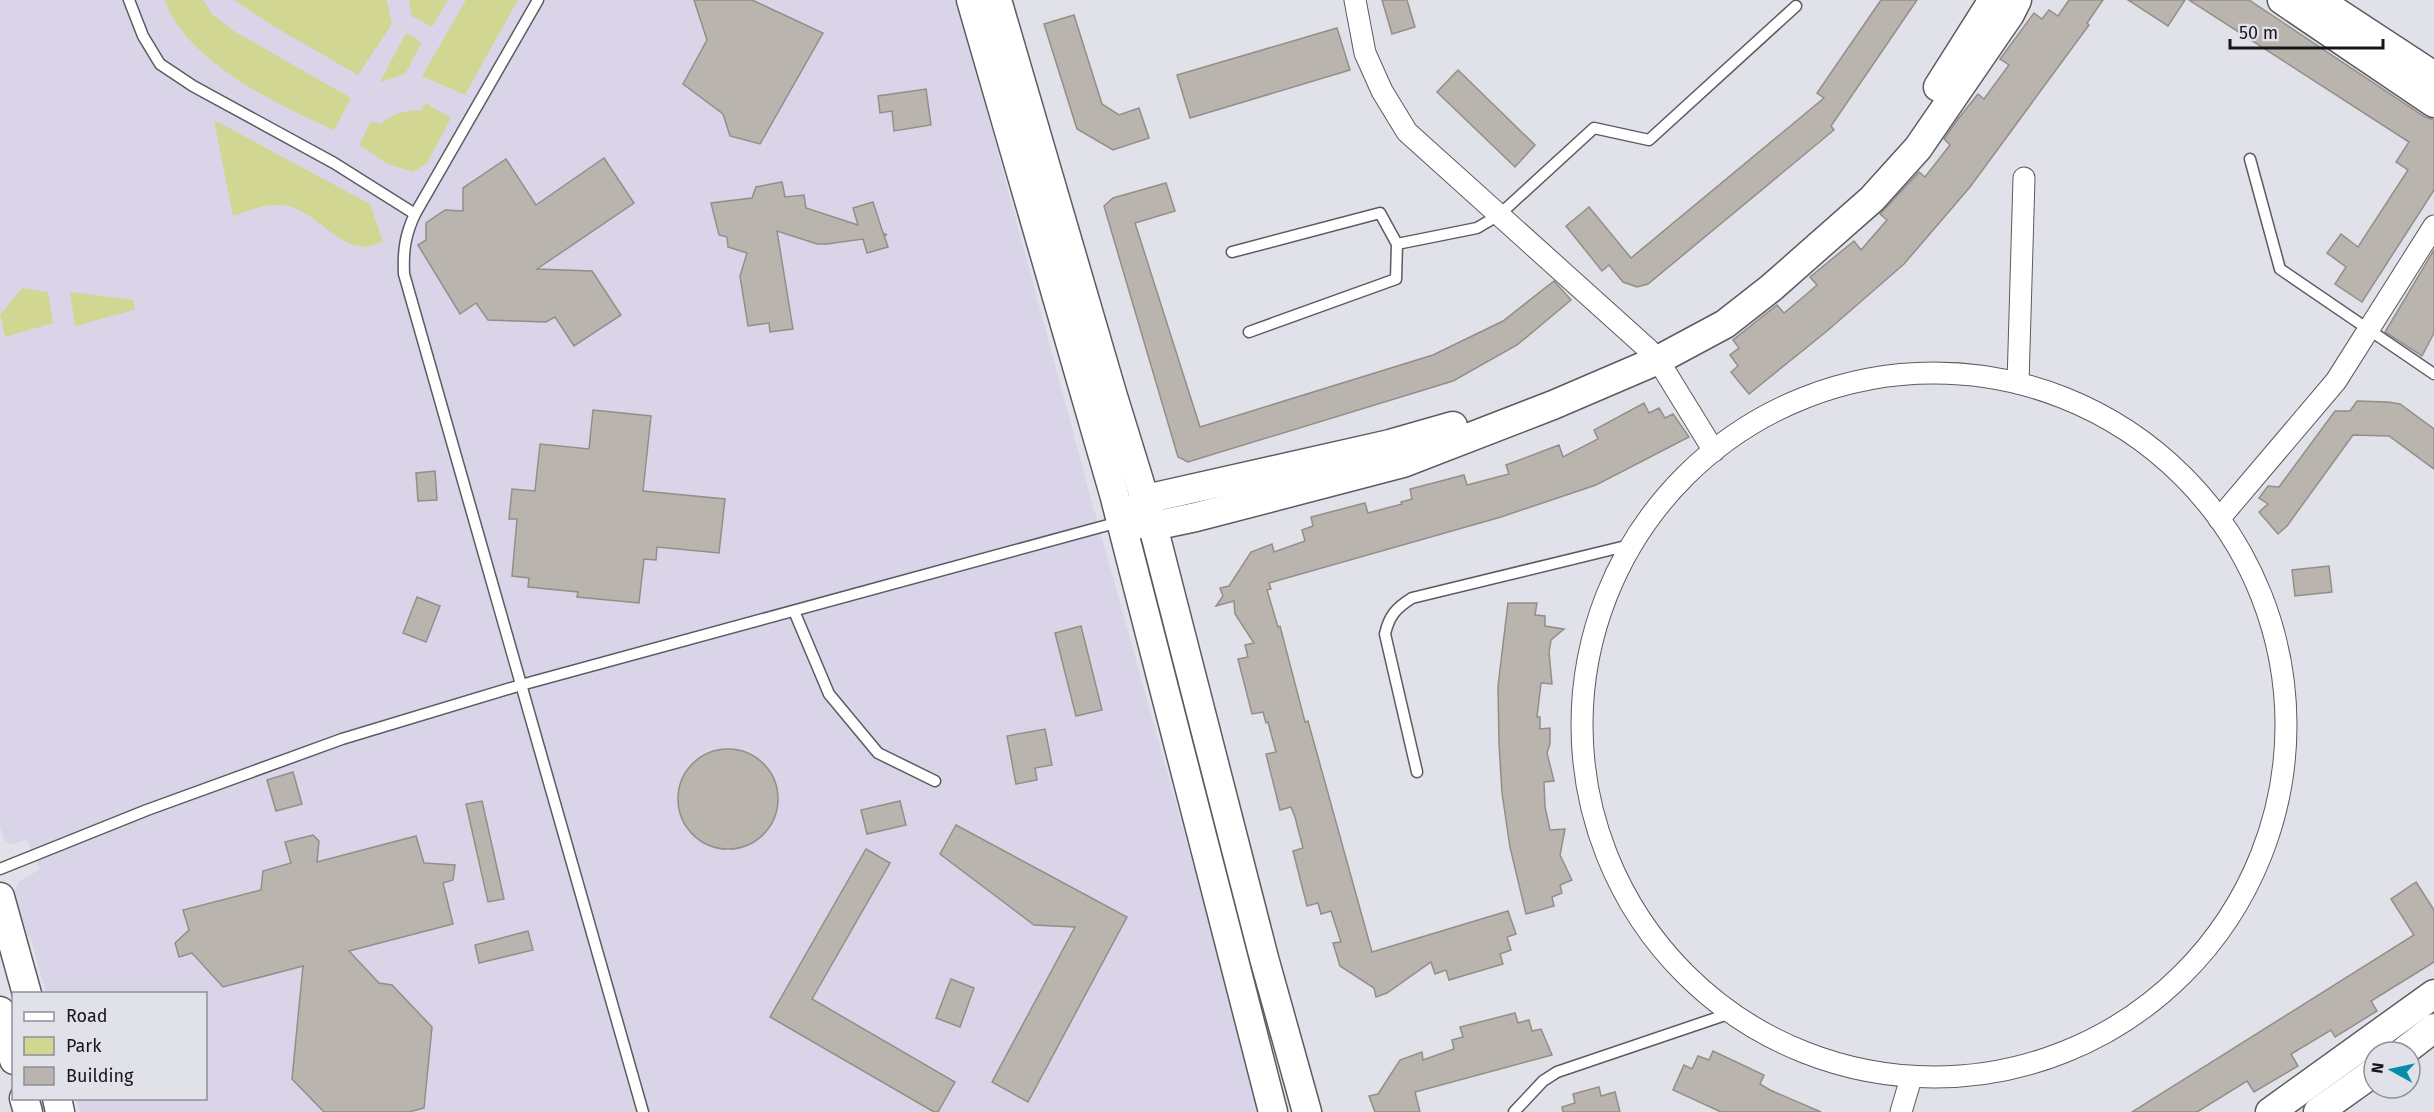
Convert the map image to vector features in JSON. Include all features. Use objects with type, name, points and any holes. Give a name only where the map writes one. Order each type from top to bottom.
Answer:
[{"type":"main road","points":[[971,0],[1121,522],[1273,1112]]},
{"type":"main road","points":[[998,0],[1112,393],[1150,512],[1263,958],[1307,1112]]},
{"type":"main road","points":[[1653,354],[1666,340],[1745,288],[1843,201],[1901,139],[1944,79],[1993,0]]},
{"type":"main road","points":[[1121,522],[1453,426],[1653,354],[1725,324],[1771,288],[1872,199],[1918,148],[2005,23],[2017,0]]},
{"type":"main road","points":[[2282,0],[2434,103]]},
{"type":"main road","points":[[2318,0],[2434,76]]},
{"type":"main road","points":[[0,897],[27,992]]},
{"type":"main road","points":[[2270,1112],[2434,994]]},
{"type":"main road","points":[[0,1011],[12,1053]]},
{"type":"main road","points":[[2418,1040],[2434,1028]]},
{"type":"main road","points":[[2318,1112],[2362,1081]]},
{"type":"street","points":[[1355,0],[1365,53],[1382,91],[1407,132],[1653,354],[1714,451]]},
{"type":"street","points":[[2018,383],[2024,178]]},
{"type":"street","points":[[2219,519],[2336,381],[2434,226]]},
{"type":"street","points":[[1927,373],[1973,375],[2018,383],[2065,398],[2110,420],[2158,454],[2187,481],[2219,519],[2244,558],[2263,601],[2276,646],[2284,692],[2285,739],[2280,786],[2269,831],[2252,875],[2229,916],[2201,954],[2169,988],[2132,1017],[2092,1040],[2049,1059],[2004,1071],[1957,1077],[1911,1078],[1864,1072],[1819,1059],[1776,1041],[1728,1014],[1666,955],[1638,917],[1616,876],[1599,832],[1587,786],[1583,740],[1584,693],[1591,646],[1605,601],[1630,545],[1679,483],[1714,451],[1751,424],[1792,403],[1836,387],[1869,379],[1927,373]]},
{"type":"street","points":[[1901,1112],[1911,1078]]},
{"type":"lane","points":[[129,0],[143,36],[160,64],[193,87],[334,163],[415,214]]},
{"type":"lane","points":[[538,0],[415,214],[407,231],[403,251],[404,274],[643,1112]]},
{"type":"lane","points":[[1397,244],[1477,228],[1499,215],[1594,128],[1649,140],[1796,6]]},
{"type":"lane","points":[[2250,159],[2280,269],[2434,374]]},
{"type":"lane","points":[[1232,252],[1380,213],[1397,244],[1396,279],[1249,332]]},
{"type":"lane","points":[[0,869],[242,775],[342,739],[521,685],[1121,522]]},
{"type":"lane","points":[[1417,772],[1385,634],[1388,619],[1398,607],[1412,598],[1630,545]]},
{"type":"lane","points":[[794,611],[829,694],[878,753],[935,782]]},
{"type":"lane","points":[[1514,1112],[1543,1081],[1557,1072],[1728,1014]]},
{"type":"shaded area","points":[[0,0],[957,0],[1090,495],[1262,1112],[80,1112],[76,1100],[207,1100],[207,992],[46,992],[31,939],[20,929],[13,894],[19,882],[40,869],[27,839],[10,845],[4,840],[0,827]]},
{"type":"green space","points":[[165,0],[203,0],[213,15],[234,31],[351,98],[334,130],[261,94],[212,61],[175,22]]},
{"type":"green space","points":[[234,0],[385,0],[392,24],[358,75],[275,27]]},
{"type":"green space","points":[[409,0],[448,0],[432,27],[412,16]]},
{"type":"green space","points":[[466,0],[518,0],[465,95],[422,76]]},
{"type":"green space","points":[[406,33],[422,42],[405,74],[380,82]]},
{"type":"green space","points":[[426,103],[451,118],[427,163],[413,172],[388,164],[359,145],[371,121],[380,124],[399,113],[421,111]]},
{"type":"green space","points":[[214,120],[370,204],[383,242],[367,247],[353,245],[333,234],[313,218],[291,207],[267,206],[233,216]]},
{"type":"green space","points":[[22,288],[48,292],[53,323],[5,337],[0,315]]},
{"type":"green space","points":[[70,292],[134,300],[134,310],[75,326]]},
{"type":"building","points":[[694,0],[752,0],[823,33],[760,144],[730,136],[723,114],[683,84],[707,40]]},
{"type":"building","points":[[1382,0],[1407,0],[1415,27],[1392,34]]},
{"type":"building","points":[[1881,0],[1917,0],[1831,126],[1834,130],[1648,284],[1637,287],[1623,282],[1609,265],[1602,271],[1566,226],[1589,207],[1631,258],[1824,98],[1817,93]]},
{"type":"building","points":[[2069,0],[2103,0],[2087,23],[2089,25],[1970,187],[1904,264],[1827,331],[1749,394],[1731,372],[1738,366],[1730,355],[1739,348],[1733,340],[1777,305],[1784,313],[1817,285],[1810,277],[1854,241],[1861,250],[1887,220],[1880,214],[1919,172],[1925,177],[1950,145],[1944,139],[1958,119],[1978,94],[1984,99],[2009,65],[2000,59],[2034,13],[2042,19],[2049,10],[2058,16]]},
{"type":"building","points":[[2128,0],[2185,0],[2168,26]]},
{"type":"building","points":[[2189,0],[2249,0],[2425,117],[2434,120],[2434,190],[2362,302],[2335,284],[2346,267],[2327,253],[2341,234],[2358,247],[2408,170],[2396,162],[2409,142]]},
{"type":"building","points":[[1074,15],[1102,104],[1119,115],[1139,108],[1149,138],[1113,150],[1077,129],[1044,24]]},
{"type":"building","points":[[1337,28],[1350,70],[1190,118],[1177,75]]},
{"type":"building","points":[[1458,70],[1535,145],[1515,167],[1437,92]]},
{"type":"building","points":[[926,89],[931,125],[894,131],[892,111],[880,113],[878,96]]},
{"type":"building","points":[[604,158],[634,203],[537,269],[592,271],[621,315],[574,346],[555,317],[546,322],[488,320],[476,303],[460,314],[418,245],[426,240],[426,223],[445,210],[463,211],[463,188],[506,159],[536,205]]},
{"type":"building","points":[[782,182],[785,197],[804,195],[806,208],[858,225],[853,208],[873,202],[883,233],[887,235],[884,235],[888,247],[867,253],[863,239],[817,244],[777,231],[793,329],[770,332],[769,323],[748,326],[740,276],[747,253],[728,247],[727,237],[719,235],[711,203],[752,198],[756,187]]},
{"type":"building","points":[[1166,183],[1175,211],[1135,223],[1200,427],[1433,355],[1503,321],[1554,281],[1571,300],[1517,345],[1453,381],[1188,462],[1178,457],[1104,206],[1113,198]]},
{"type":"building","points":[[2434,250],[2434,333],[2422,356],[2385,332]]},
{"type":"building","points":[[2357,401],[2400,404],[2434,429],[2434,469],[2389,436],[2353,435],[2287,526],[2278,534],[2259,512],[2268,504],[2259,498],[2268,486],[2279,487],[2335,411],[2350,411]]},
{"type":"building","points":[[1644,403],[1649,413],[1659,408],[1665,418],[1673,414],[1689,437],[1596,485],[1501,517],[1269,583],[1271,589],[1267,590],[1278,627],[1280,626],[1305,722],[1308,721],[1372,952],[1508,911],[1516,934],[1507,937],[1511,950],[1500,954],[1503,964],[1449,980],[1446,970],[1435,974],[1431,962],[1387,993],[1376,997],[1374,988],[1340,966],[1333,943],[1341,942],[1331,911],[1321,914],[1318,903],[1307,906],[1293,851],[1303,848],[1295,817],[1291,807],[1280,810],[1266,754],[1276,752],[1268,722],[1266,723],[1263,712],[1252,714],[1238,659],[1248,657],[1245,645],[1254,643],[1235,614],[1234,601],[1216,606],[1223,596],[1220,588],[1229,586],[1251,552],[1272,544],[1274,552],[1305,541],[1302,530],[1313,526],[1311,517],[1365,503],[1368,513],[1402,504],[1401,502],[1412,499],[1410,489],[1464,475],[1467,485],[1509,474],[1506,465],[1559,445],[1563,457],[1598,439],[1594,430]]},
{"type":"building","points":[[593,410],[651,416],[643,491],[725,499],[719,553],[657,547],[656,560],[644,559],[639,603],[577,597],[578,592],[528,587],[529,578],[512,576],[517,519],[509,519],[512,489],[535,491],[540,444],[589,449]]},
{"type":"building","points":[[435,471],[437,500],[418,501],[416,473]]},
{"type":"building","points":[[2329,566],[2332,592],[2295,596],[2292,570]]},
{"type":"building","points":[[417,597],[440,606],[426,642],[403,633]]},
{"type":"building","points":[[1508,603],[1537,603],[1535,615],[1545,616],[1545,626],[1564,629],[1551,640],[1549,652],[1552,684],[1541,683],[1537,717],[1540,717],[1540,729],[1550,728],[1550,744],[1547,753],[1554,781],[1544,782],[1545,807],[1550,830],[1565,829],[1560,855],[1572,880],[1560,885],[1562,893],[1552,897],[1554,906],[1526,914],[1510,847],[1502,793],[1499,744],[1498,686]]},
{"type":"building","points":[[1081,626],[1102,710],[1076,716],[1055,633]]},
{"type":"building","points":[[1045,729],[1052,765],[1035,768],[1037,780],[1016,784],[1007,736]]},
{"type":"building","points":[[728,749],[756,757],[770,771],[778,799],[770,827],[756,841],[728,849],[700,841],[686,827],[678,799],[686,771],[700,757]]},
{"type":"building","points":[[293,772],[302,804],[276,811],[267,780]]},
{"type":"building","points":[[482,801],[504,899],[488,902],[466,804]]},
{"type":"building","points":[[900,801],[906,825],[867,834],[861,810]]},
{"type":"building","points":[[956,825],[1127,917],[1028,1102],[992,1082],[1075,927],[1034,925],[940,854]]},
{"type":"building","points":[[313,835],[319,841],[317,862],[416,836],[424,863],[455,865],[453,880],[443,883],[453,924],[349,951],[379,983],[392,985],[432,1027],[424,1108],[409,1112],[324,1112],[292,1079],[303,966],[223,987],[192,953],[179,957],[175,943],[189,930],[183,910],[261,890],[263,871],[291,863],[285,842]]},
{"type":"building","points":[[866,849],[890,863],[812,999],[955,1082],[938,1112],[934,1112],[770,1017]]},
{"type":"building","points":[[2416,882],[2434,910],[2434,962],[2371,1001],[2377,1011],[2335,1037],[2331,1030],[2291,1054],[2298,1066],[2254,1092],[2247,1081],[2197,1112],[2132,1112],[2414,935],[2391,899]]},
{"type":"building","points":[[528,931],[533,950],[479,963],[475,945]]},
{"type":"building","points":[[951,979],[974,988],[960,1027],[936,1018]]},
{"type":"building","points":[[1515,1013],[1518,1023],[1529,1020],[1532,1031],[1541,1029],[1552,1055],[1415,1092],[1420,1112],[1375,1112],[1369,1096],[1378,1094],[1400,1060],[1422,1052],[1423,1060],[1454,1049],[1452,1040],[1463,1037],[1460,1027]]},
{"type":"building","points":[[1713,1051],[1764,1075],[1760,1084],[1770,1090],[1821,1112],[1721,1112],[1673,1090],[1684,1065],[1692,1069],[1698,1056],[1709,1060]]},
{"type":"building","points":[[1599,1087],[1601,1096],[1615,1092],[1620,1112],[1563,1112],[1562,1107],[1575,1103],[1573,1094]]}]
